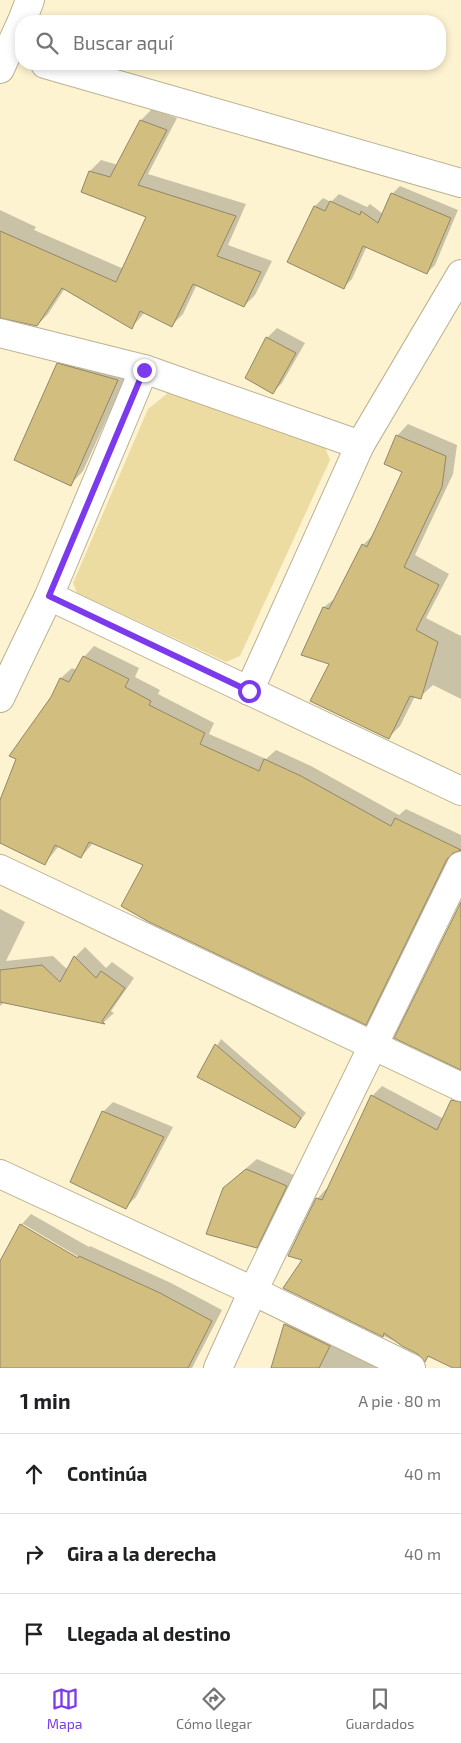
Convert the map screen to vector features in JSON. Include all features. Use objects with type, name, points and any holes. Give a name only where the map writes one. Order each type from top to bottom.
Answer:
[{"type":"street","points":[[25,15],[30,0]]},
{"type":"street","points":[[10,60],[15,44]]},
{"type":"street","points":[[66,70],[461,183]]},
{"type":"street","points":[[249,691],[360,445],[461,274]]},
{"type":"street","points":[[0,333],[144,370],[360,445]]},
{"type":"street","points":[[0,698],[49,596],[144,370]]},
{"type":"street","points":[[49,596],[461,791]]},
{"type":"street","points":[[218,1368],[253,1291],[461,866]]},
{"type":"street","points":[[0,869],[461,1087]]},
{"type":"street","points":[[1,1177],[253,1291],[411,1368]]},
{"type":"shaded area","points":[[168,393],[324,445],[330,460],[240,656],[226,662],[77,593],[73,583],[148,409]]},
{"type":"building","points":[[140,120],[167,130],[138,185],[236,216],[217,256],[261,272],[244,307],[193,284],[172,327],[140,311],[132,329],[62,288],[37,326],[0,318],[0,231],[116,282],[146,217],[81,192],[89,171],[110,177]]},
{"type":"building","points":[[391,193],[451,218],[427,274],[363,246],[344,289],[287,262],[314,206],[325,211],[330,201],[360,215],[361,211],[378,223]]},
{"type":"building","points":[[266,337],[296,353],[273,394],[245,378]]},
{"type":"building","points":[[57,363],[118,380],[71,486],[14,460]]},
{"type":"building","points":[[396,435],[446,456],[442,487],[404,567],[439,585],[416,630],[438,642],[421,699],[410,696],[389,739],[310,701],[329,664],[301,655],[323,607],[329,609],[362,544],[367,547],[402,472],[384,464]]},
{"type":"building","points":[[83,656],[129,679],[125,687],[151,701],[149,705],[205,733],[200,744],[259,771],[264,759],[301,776],[391,826],[395,818],[461,850],[453,853],[447,859],[366,1025],[149,922],[121,906],[143,865],[89,842],[81,858],[55,845],[45,865],[0,843],[0,800],[16,759],[9,756],[51,697],[60,678],[69,682]]},
{"type":"building","points":[[461,902],[461,1070],[394,1038]]},
{"type":"building","points":[[74,956],[96,978],[101,971],[125,988],[102,1021],[105,1024],[0,1002],[0,970],[42,965],[60,982]]},
{"type":"building","points":[[215,1044],[301,1118],[295,1128],[197,1077]]},
{"type":"building","points":[[371,1095],[437,1130],[451,1100],[461,1102],[461,1368],[453,1368],[428,1356],[425,1362],[418,1354],[402,1346],[384,1333],[383,1337],[283,1288],[302,1260],[288,1256],[316,1198],[322,1200]]},
{"type":"building","points":[[102,1111],[164,1137],[126,1209],[70,1182]]},
{"type":"building","points":[[246,1169],[287,1186],[257,1248],[206,1234],[223,1188]]},
{"type":"building","points":[[20,1224],[78,1258],[79,1256],[160,1293],[212,1321],[188,1368],[0,1368],[0,1261]]},
{"type":"building","points":[[284,1324],[330,1346],[319,1368],[271,1368]]},
{"type":"route","points":[[144,370],[49,596],[249,691]]}]
